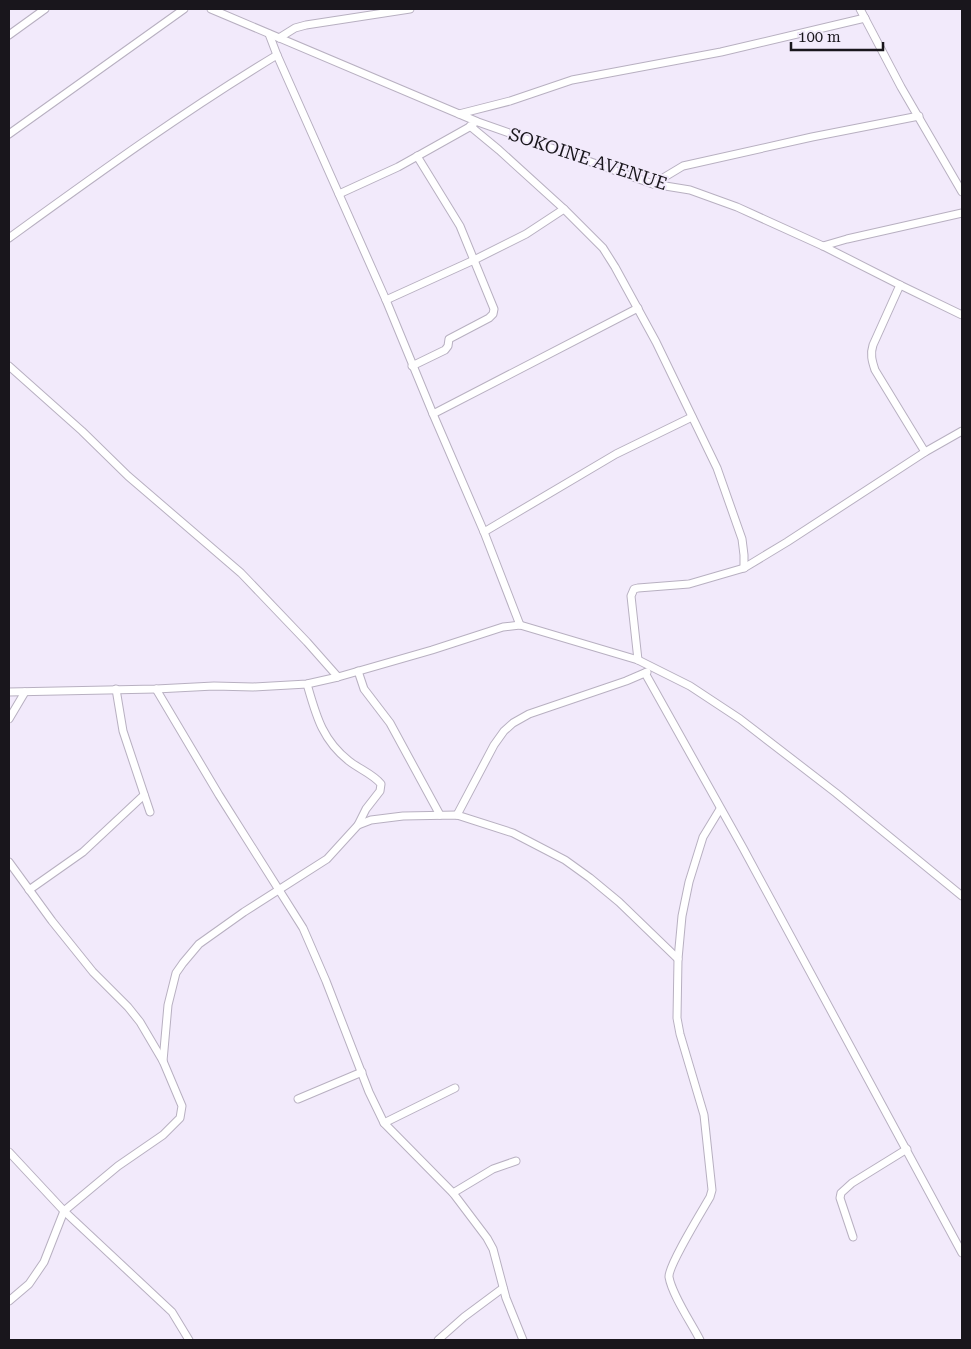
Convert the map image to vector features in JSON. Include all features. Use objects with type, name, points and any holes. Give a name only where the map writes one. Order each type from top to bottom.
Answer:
[{"type":"street","points":[[9,35],[45,9]]},
{"type":"street","points":[[9,134],[184,9]]},
{"type":"street","name":"SOKOINE AVENUE","points":[[211,9],[478,122],[654,184],[690,190],[713,198],[823,246],[962,315]]},
{"type":"street","points":[[279,38],[296,28],[306,25],[410,9]]},
{"type":"street","points":[[860,9],[901,87],[962,192]]},
{"type":"street","points":[[459,114],[510,101],[572,80],[696,58],[865,18]]},
{"type":"street","points":[[269,34],[386,300],[432,414],[484,532],[520,625]]},
{"type":"street","points":[[9,238],[210,96],[277,55]]},
{"type":"street","points":[[654,184],[682,166],[812,137],[919,116]]},
{"type":"street","points":[[339,194],[377,178],[478,122]]},
{"type":"street","points":[[470,126],[564,209],[603,248],[656,342],[717,468],[736,517],[742,539],[744,568]]},
{"type":"street","points":[[412,366],[444,350],[448,346],[449,339],[489,318],[493,314],[493,305],[460,226],[417,156]]},
{"type":"street","points":[[386,300],[526,234],[564,209]]},
{"type":"street","points":[[823,246],[962,213]]},
{"type":"street","points":[[900,285],[871,352],[880,378],[925,452]]},
{"type":"street","points":[[432,414],[638,308]]},
{"type":"street","points":[[9,366],[82,431],[128,476],[241,573],[338,677]]},
{"type":"street","points":[[484,532],[616,454],[692,417]]},
{"type":"street","points":[[638,660],[631,596],[634,589],[689,584],[744,568],[925,452],[962,431]]},
{"type":"street","points":[[9,692],[214,686],[253,687],[307,684],[432,650],[503,626],[520,625],[638,660],[690,686],[740,719],[836,793],[962,896]]},
{"type":"street","points":[[457,815],[494,745],[504,731],[513,723],[529,714],[644,673],[653,668]]},
{"type":"street","points":[[358,671],[364,689],[390,723],[440,815]]},
{"type":"street","points":[[644,673],[743,848],[771,903],[962,1253]]},
{"type":"street","points":[[163,1061],[168,1005],[176,974],[183,963],[199,944],[279,889],[327,859],[358,825],[366,809],[380,790],[381,784],[350,762],[333,746],[320,726],[307,684]]},
{"type":"street","points":[[116,689],[123,731],[150,812]]},
{"type":"street","points":[[156,689],[219,795],[303,928],[316,955],[369,1092],[384,1123],[453,1193],[490,1244],[503,1288],[523,1340]]},
{"type":"street","points":[[9,719],[25,692]]},
{"type":"street","points":[[29,890],[83,852],[144,795]]},
{"type":"street","points":[[700,1340],[669,1276],[673,1262],[710,1197],[712,1190],[704,1115],[677,1018],[678,959],[682,916],[689,882],[703,837],[720,809]]},
{"type":"street","points":[[358,825],[387,817],[457,815],[513,833],[565,860],[620,902],[678,959]]},
{"type":"street","points":[[9,862],[93,972],[128,1007],[140,1022],[163,1061],[182,1106],[180,1118],[163,1136],[118,1166],[64,1211],[54,1239],[39,1270],[29,1284],[9,1301]]},
{"type":"street","points":[[298,1099],[362,1072]]},
{"type":"street","points":[[384,1123],[455,1088]]},
{"type":"street","points":[[853,1237],[840,1198],[841,1193],[852,1183],[907,1150]]},
{"type":"street","points":[[9,1152],[64,1211],[172,1312],[188,1340]]},
{"type":"street","points":[[453,1193],[493,1169],[516,1161]]},
{"type":"street","points":[[438,1340],[464,1317],[503,1288]]}]
